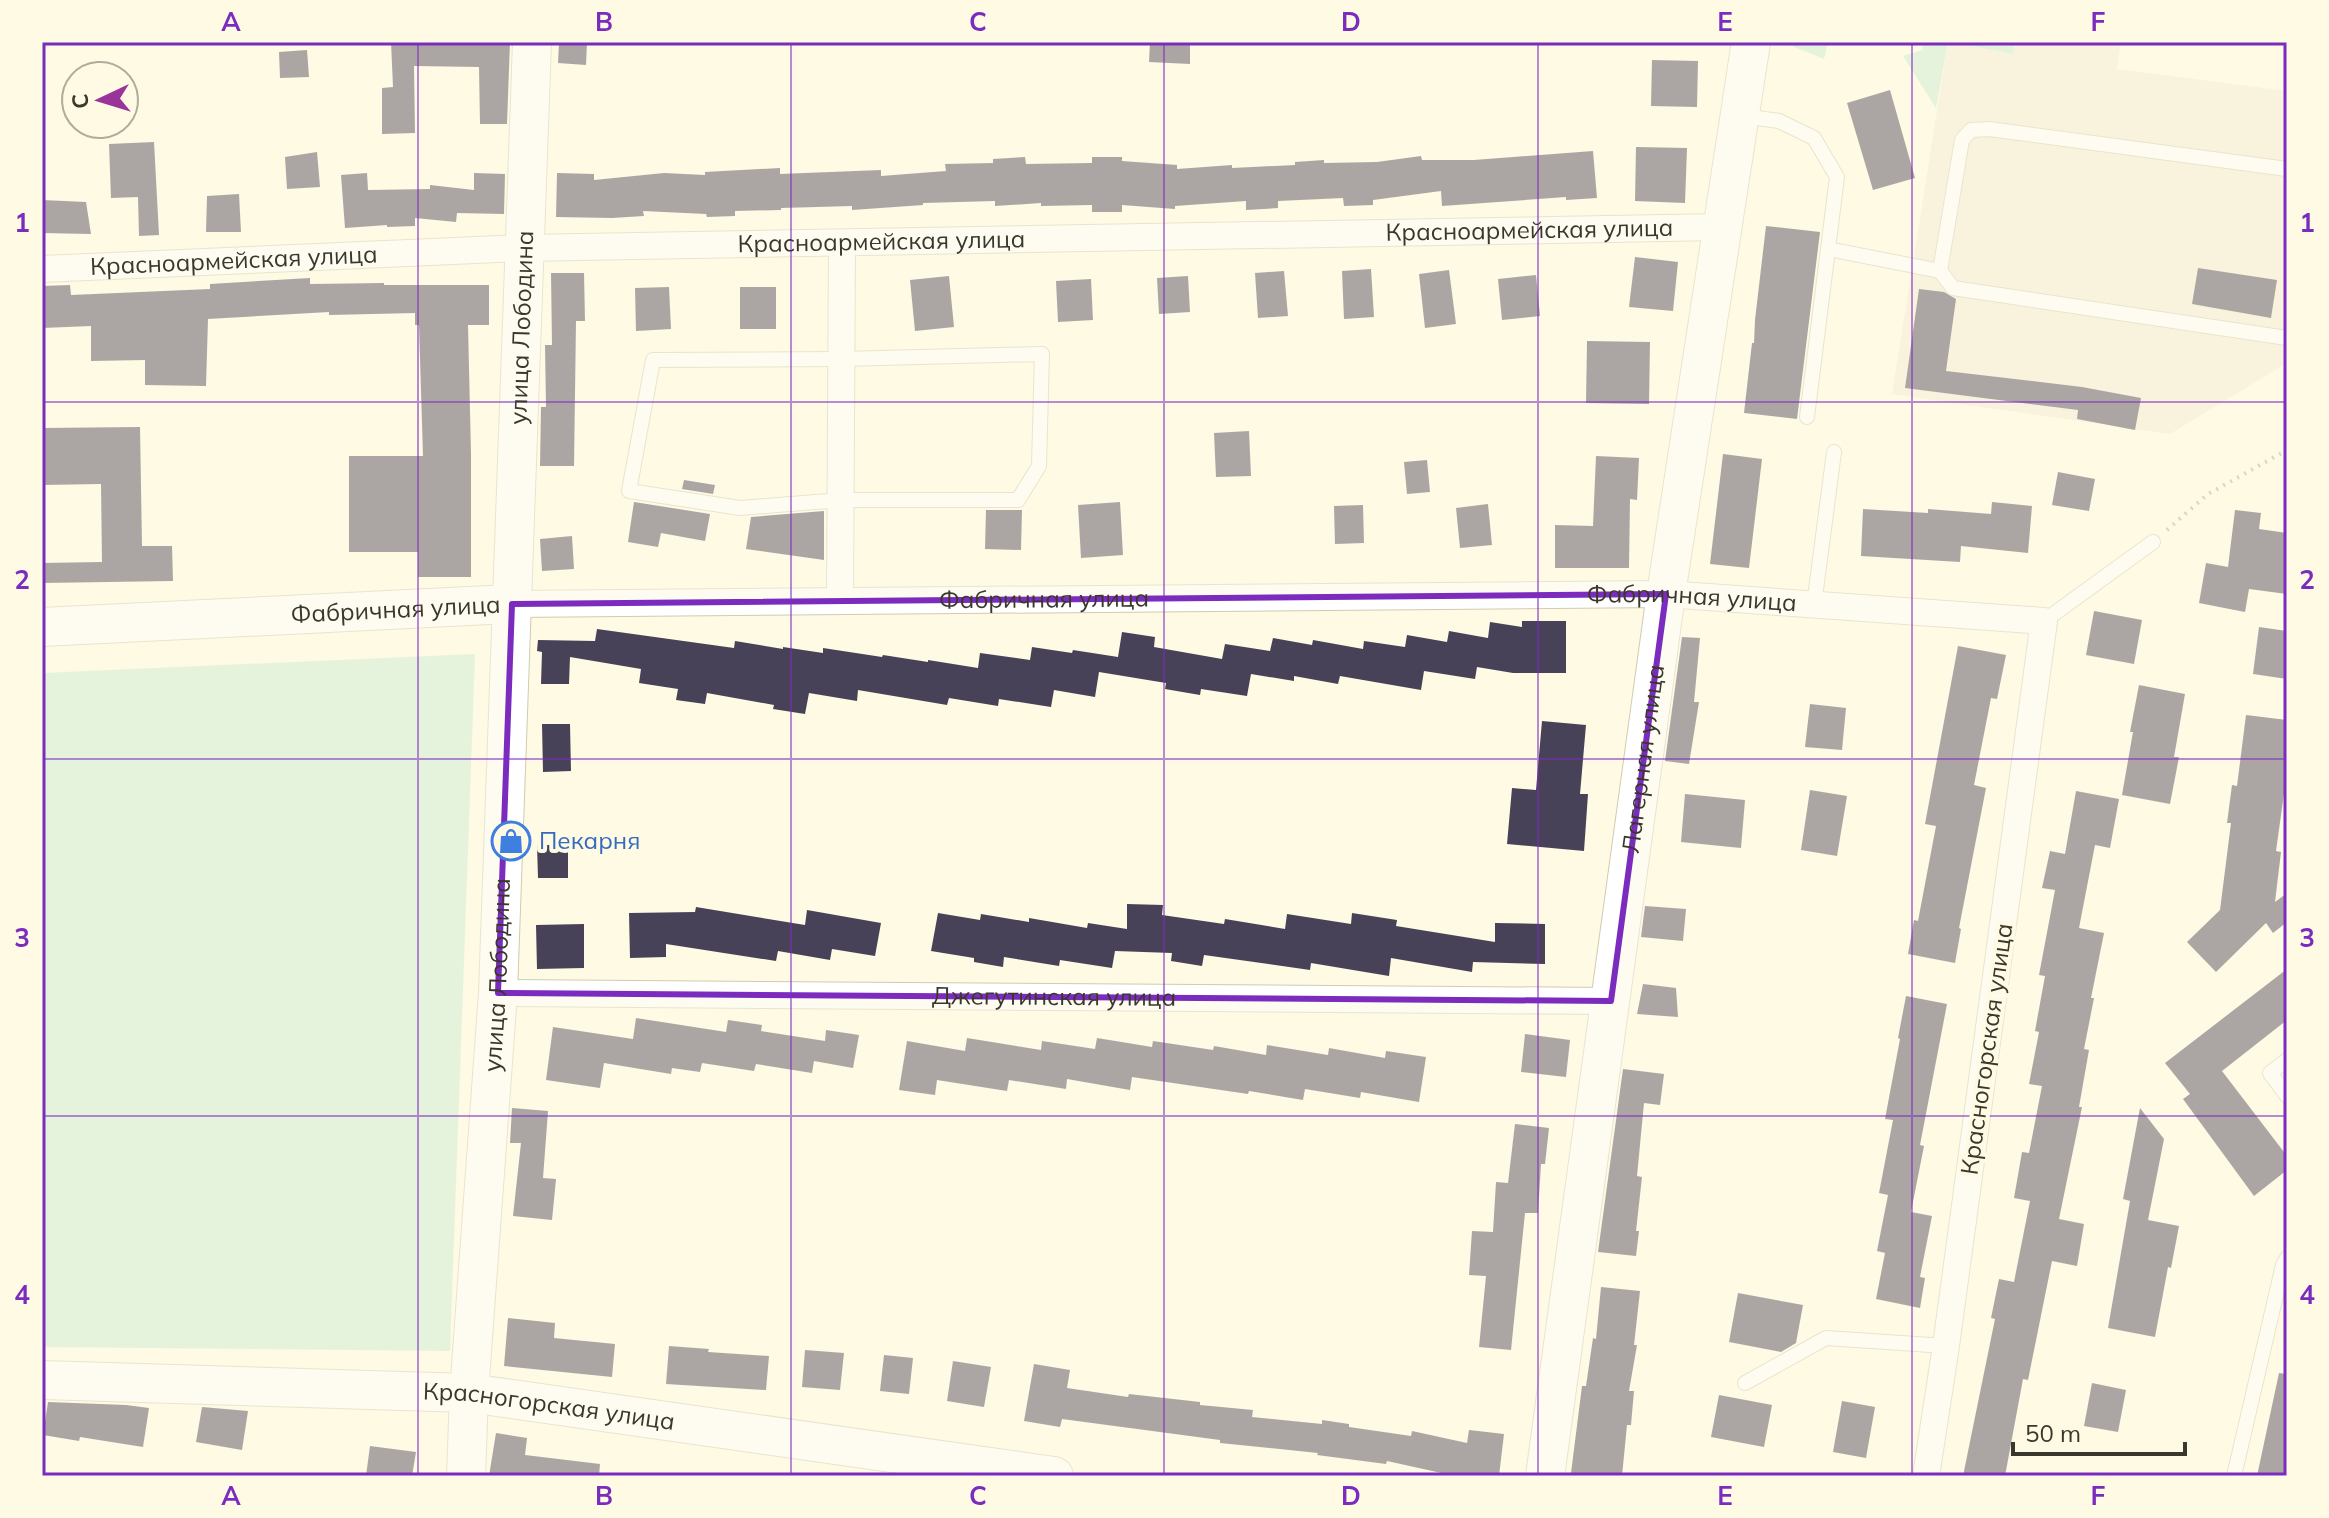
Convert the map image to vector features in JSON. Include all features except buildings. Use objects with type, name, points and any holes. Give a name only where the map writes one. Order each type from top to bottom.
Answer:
[{"type":"street","name":"улица Лободина","points":[[466,1476],[469,1393],[498,993],[532,42]]},
{"type":"street","name":"Лагерная улица","points":[[1545,1476],[1666,594],[1751,42]]},
{"type":"street","name":"Красноармейская улица","points":[[42,269],[523,248],[1721,227]]},
{"type":"street","points":[[840,601],[842,243]]},
{"type":"street","name":"Фабричная улица","points":[[42,627],[512,604],[1666,594],[2044,621]]},
{"type":"street","name":"Красногорская улица","points":[[1926,1476],[2044,621]]},
{"type":"street","name":"Джегутинская улица","points":[[498,993],[1611,1001]]},
{"type":"street","name":"Красногорская улица","points":[[42,1380],[469,1393],[1054,1476]]},
{"type":"lane","points":[[1740,116],[1779,121],[1814,138],[1837,177],[1807,417]]},
{"type":"lane","points":[[1940,271],[1962,140],[1971,130],[1989,129],[2287,169]]},
{"type":"lane","points":[[1828,249],[1940,271],[1953,288],[2287,338]]},
{"type":"lane","points":[[1042,354],[1039,466],[1018,500],[841,500],[740,508],[629,491],[653,360],[1042,354]]},
{"type":"lane","points":[[1814,605],[1834,452]]},
{"type":"lane","points":[[2044,621],[2153,542]]},
{"type":"lane","points":[[2287,1060],[2270,1073],[2287,1096]]},
{"type":"lane","points":[[2234,1476],[2287,1258]]},
{"type":"lane","points":[[1745,1383],[1826,1338],[1946,1346]]},
{"type":"path","points":[[2153,542],[2208,494],[2287,450]]},
{"type":"highlighted area","points":[[1666,594],[1611,1001],[498,993],[512,604]]},
{"type":"shaded area","points":[[1948,42],[2012,54],[2014,42],[2121,42],[2117,69],[2287,91],[2287,363],[2170,434],[1892,394]]},
{"type":"green space","points":[[1782,42],[1828,42],[1824,59]]},
{"type":"green space","points":[[1923,42],[1948,42],[1936,108],[1903,56],[1922,50]]},
{"type":"green space","points":[[1948,42],[2014,42],[2013,54]]},
{"type":"green space","points":[[475,654],[450,1351],[42,1347],[42,673]]},
{"type":"place","name":"Пекарня","points":[[511,841]]}]
